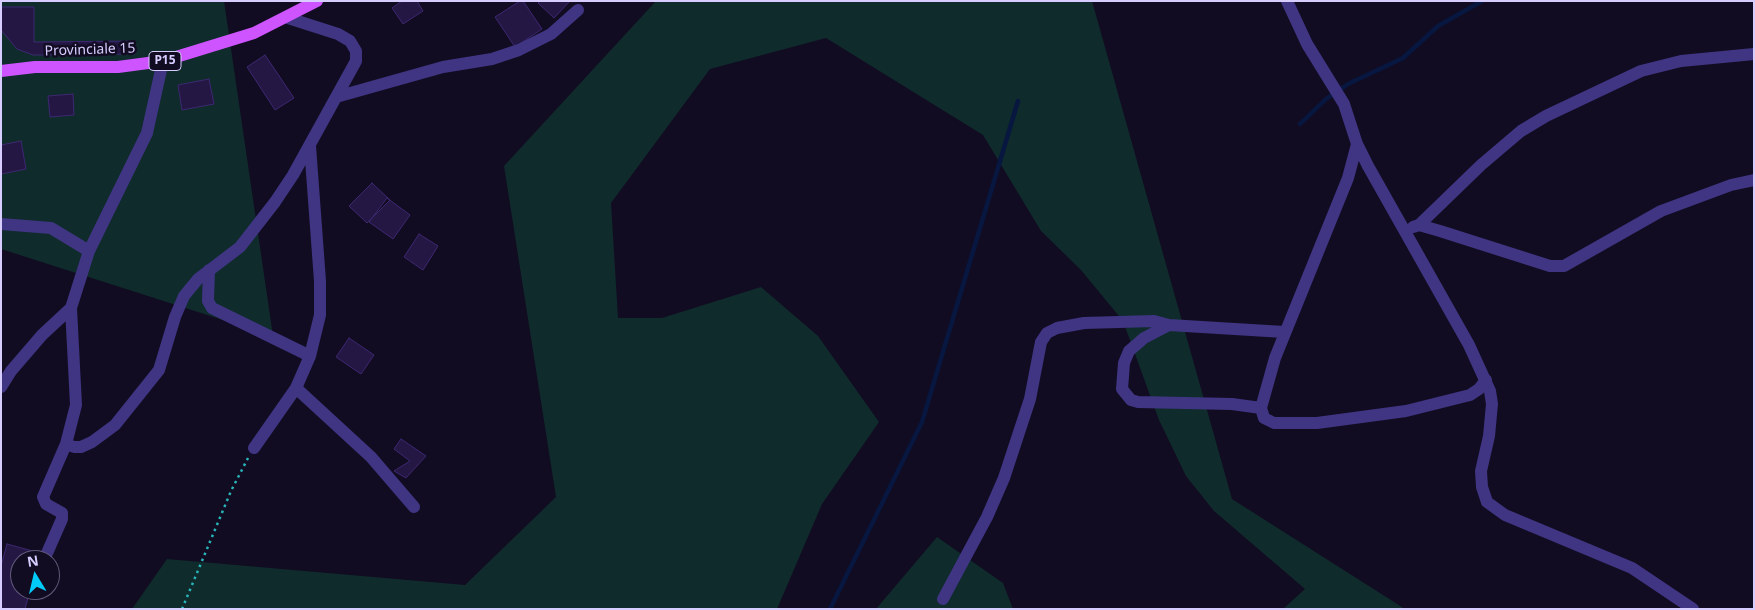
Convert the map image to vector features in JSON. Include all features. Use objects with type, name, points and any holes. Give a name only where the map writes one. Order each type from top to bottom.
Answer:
[{"type":"main road","name":"Provinciale 15","points":[[1,71],[35,67],[118,67],[163,61],[254,34],[288,18],[317,1]]},
{"type":"street","points":[[1287,1],[1307,44],[1344,104],[1357,144],[1469,345],[1486,380],[1492,404],[1489,436],[1481,471],[1482,488],[1487,502],[1505,514],[1632,568],[1693,609]]},
{"type":"street","points":[[336,97],[443,66],[492,59],[520,50],[551,34],[578,10]]},
{"type":"street","points":[[66,444],[81,447],[92,442],[115,425],[140,396],[159,370],[175,317],[184,296],[198,279],[240,246],[254,229],[293,175],[356,61],[356,51],[350,41],[338,34],[288,18]]},
{"type":"street","points":[[1419,226],[1481,165],[1521,132],[1546,116],[1640,71],[1681,61],[1754,54]]},
{"type":"street","points":[[48,550],[62,519],[62,513],[46,504],[43,497],[66,444],[76,405],[71,308],[89,250],[147,133],[163,61]]},
{"type":"street","points":[[1357,144],[1348,178],[1325,238],[1284,332],[1261,408],[1264,418],[1274,423],[1317,423],[1406,411],[1461,397],[1479,390],[1486,380]]},
{"type":"street","points":[[254,448],[296,388],[310,356],[320,316],[320,281],[310,146]]},
{"type":"street","points":[[1402,227],[1419,226],[1550,266],[1564,266],[1661,211],[1723,188],[1754,180]]},
{"type":"street","points":[[1,224],[51,228],[89,250]]},
{"type":"street","points":[[209,270],[208,301],[212,308],[310,356]]},
{"type":"street","points":[[1,387],[11,371],[42,335],[71,308]]},
{"type":"street","points":[[942,599],[987,517],[1004,478],[1030,399],[1041,342],[1047,333],[1057,328],[1084,323],[1154,321],[1169,324],[1284,332]]},
{"type":"street","points":[[1169,324],[1144,338],[1129,351],[1124,363],[1122,388],[1131,400],[1138,402],[1232,404],[1261,408]]},
{"type":"street","points":[[296,388],[372,457],[414,507]]},
{"type":"path","points":[[182,609],[231,491],[254,448]]},
{"type":"green space","points":[[1,1],[224,1],[273,336],[1,249]]},
{"type":"green space","points":[[656,1],[1092,1],[1232,499],[1405,609],[1283,609],[1305,589],[1214,511],[1186,476],[1159,420],[1123,321],[1081,270],[1041,231],[983,135],[826,38],[710,69],[611,203],[618,318],[662,318],[761,287],[818,336],[879,422],[822,504],[777,609],[132,609],[167,559],[465,585],[556,497],[504,166]]},
{"type":"green space","points":[[937,537],[1003,583],[1013,609],[876,609]]},
{"type":"building","points":[[402,1],[417,1],[423,11],[403,24],[392,8]]},
{"type":"building","points":[[523,1],[542,29],[515,47],[495,17]]},
{"type":"building","points":[[540,1],[570,1],[554,18],[538,3]]},
{"type":"building","points":[[1,7],[34,7],[34,42],[135,41],[135,54],[33,55],[17,49],[1,30]]},
{"type":"building","points":[[265,55],[294,98],[275,110],[247,67]]},
{"type":"building","points":[[209,79],[214,104],[182,110],[178,85]]},
{"type":"building","points":[[73,94],[74,115],[50,117],[48,96]]},
{"type":"building","points":[[21,141],[26,169],[1,174],[1,145]]},
{"type":"building","points":[[372,183],[390,200],[367,223],[349,206]]},
{"type":"building","points":[[387,198],[410,215],[393,239],[369,222]]},
{"type":"building","points":[[419,234],[438,246],[423,270],[404,257]]},
{"type":"building","points":[[349,338],[374,355],[361,374],[336,357]]},
{"type":"building","points":[[401,439],[426,456],[406,478],[394,471],[410,461],[394,449]]},
{"type":"building","points":[[7,544],[29,550],[10,550],[10,600],[27,600],[25,609],[1,609],[1,566]]},
{"type":"waterway","points":[[1300,124],[1326,99],[1348,84],[1403,58],[1438,26],[1482,1]]},
{"type":"waterway","points":[[830,609],[922,422],[1018,101]]}]
